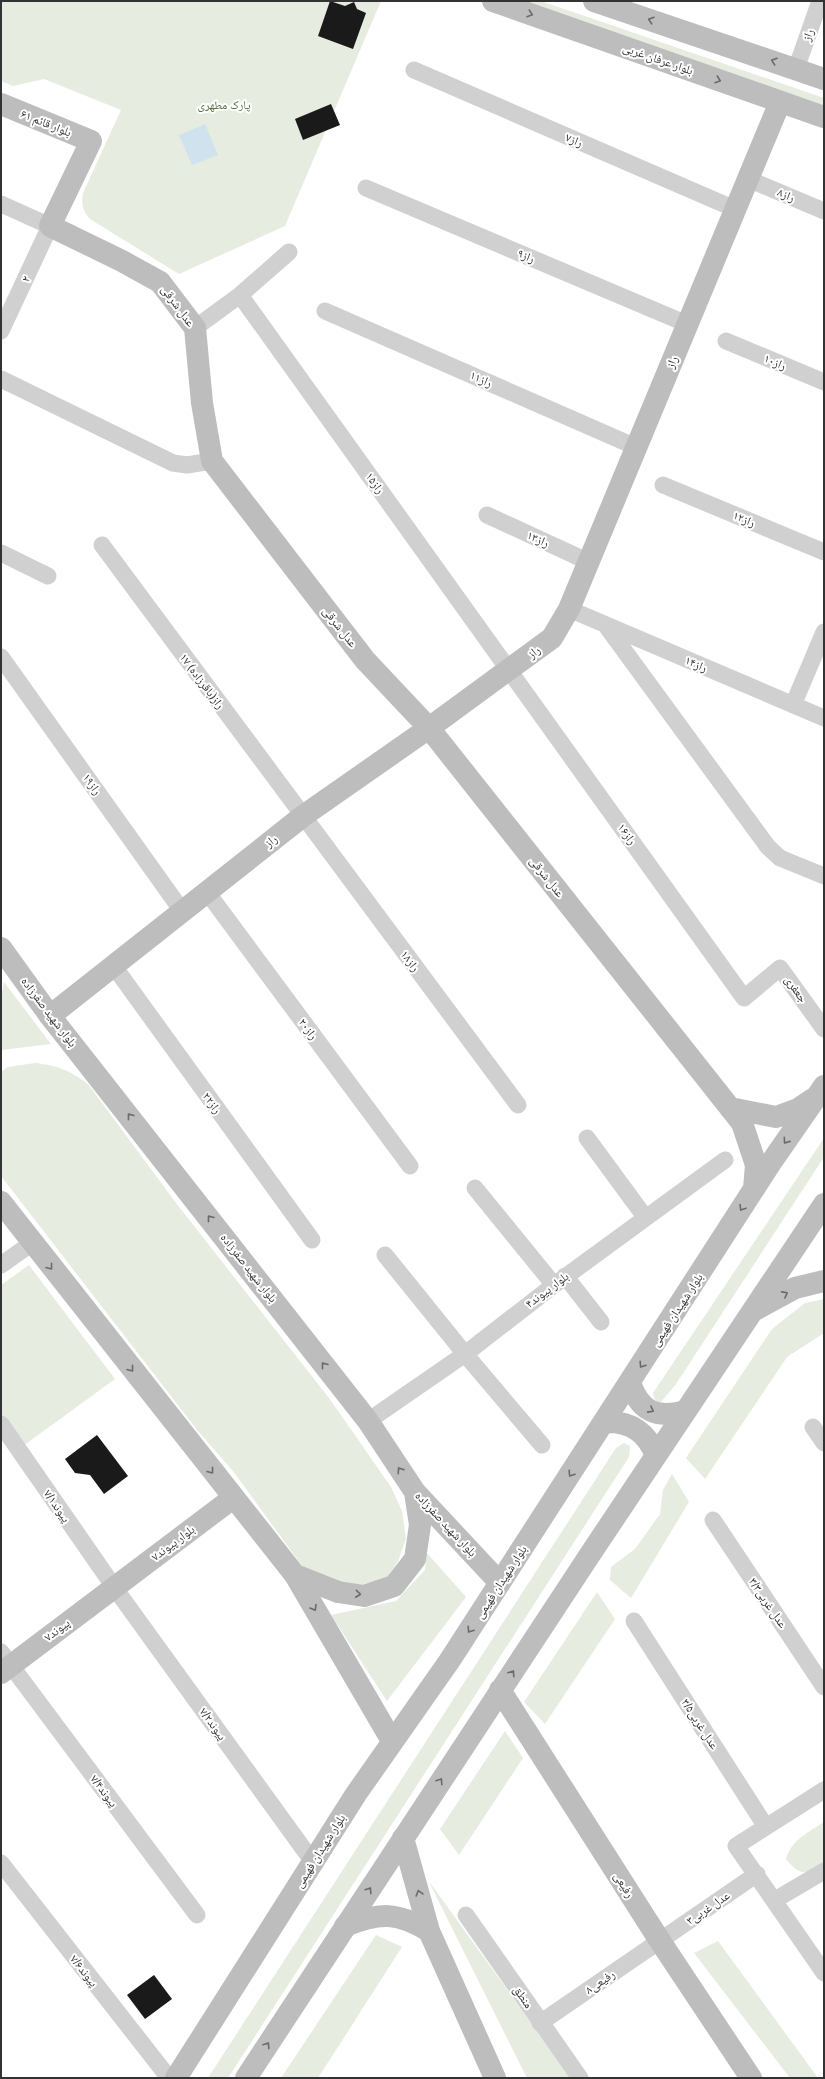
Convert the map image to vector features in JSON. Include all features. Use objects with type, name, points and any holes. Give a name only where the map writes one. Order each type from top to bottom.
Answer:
[{"type":"street","name":"بلوار عرفان غربی","points":[[493,1],[824,117]]},
{"type":"street","points":[[594,1],[824,79]]},
{"type":"street","name":"راز","points":[[796,69],[820,1]]},
{"type":"street","name":"راز۷","points":[[414,70],[735,209]]},
{"type":"street","name":"راز","points":[[50,1016],[303,816],[429,728],[552,638],[569,609],[589,562],[780,102]]},
{"type":"street","name":"بلوار قائم ۶۱","points":[[1,104],[91,141],[50,226]]},
{"type":"street","name":"راز۸","points":[[748,179],[824,211]]},
{"type":"street","name":"راز۹","points":[[366,188],[688,324]]},
{"type":"street","points":[[1,204],[50,226]]},
{"type":"street","name":"عدل شرقی","points":[[50,226],[122,261],[160,282],[195,328],[202,403],[212,461],[365,660],[429,728],[742,1123],[756,1165],[754,1189]]},
{"type":"street","name":"۲","points":[[1,331],[50,226]]},
{"type":"street","points":[[195,328],[240,295],[289,252]]},
{"type":"street","name":"راز۱۵","points":[[240,295],[510,670]]},
{"type":"street","name":"راز۱۱","points":[[325,312],[636,447]]},
{"type":"street","name":"راز۱۰","points":[[726,341],[824,382]]},
{"type":"street","points":[[1,379],[173,462],[187,465],[212,461]]},
{"type":"street","name":"راز۱۲","points":[[664,485],[824,552]]},
{"type":"street","name":"راز۱۳","points":[[486,515],[589,562]]},
{"type":"street","name":"۱۷ راز(باقرزاده)","points":[[102,545],[303,816]]},
{"type":"street","points":[[1,553],[48,576]]},
{"type":"street","name":"راز۱۴","points":[[569,609],[608,627],[824,718]]},
{"type":"street","points":[[608,627],[768,847],[780,858],[824,876]]},
{"type":"street","points":[[793,704],[824,632]]},
{"type":"street","name":"راز۱۹","points":[[1,657],[182,911]]},
{"type":"street","name":"راز۱۶","points":[[510,670],[744,998]]},
{"type":"street","name":"راز۱۸","points":[[303,816],[518,1105]]},
{"type":"street","name":"راز۲۰","points":[[207,892],[410,1166]]},
{"type":"street","name":"بلوار شهید صفرزاده","points":[[1,948],[50,1016],[368,1421],[415,1492],[500,1583]]},
{"type":"street","name":"راز۲۲","points":[[113,965],[312,1240]]},
{"type":"street","name":"جعفری","points":[[744,998],[780,968],[824,1029]]},
{"type":"street","points":[[730,1108],[776,1117],[798,1109],[821,1091]]},
{"type":"street","name":"بلوار شهیدان فهیمی","points":[[176,2078],[356,1794],[450,1660],[754,1189],[821,1091]]},
{"type":"street","points":[[586,1138],[645,1217]]},
{"type":"street","name":"بلوار پیوند۴","points":[[368,1421],[464,1354],[559,1280],[725,1160]]},
{"type":"street","points":[[475,1188],[559,1280],[601,1322]]},
{"type":"street","points":[[1,1202],[295,1575],[392,1741]]},
{"type":"street","points":[[246,2078],[500,1690],[824,1204]]},
{"type":"street","points":[[1,1265],[32,1243]]},
{"type":"street","points":[[385,1255],[464,1354],[542,1445]]},
{"type":"street","points":[[751,1312],[795,1288],[824,1281]]},
{"type":"street","points":[[630,1383],[635,1396],[644,1407],[657,1414],[671,1415],[685,1411]]},
{"type":"street","points":[[605,1422],[627,1424],[637,1429],[652,1446],[656,1456]]},
{"type":"street","name":"پیوند۷/۱","points":[[1,1424],[114,1587]]},
{"type":"street","points":[[813,1427],[824,1443]]},
{"type":"street","points":[[295,1575],[338,1592],[364,1596],[394,1586],[415,1559],[420,1525],[415,1492]]},
{"type":"street","name":"بلوار پیوند۷","points":[[114,1587],[233,1498]]},
{"type":"street","name":"عدل غربی۳/۳","points":[[713,1520],[824,1687]]},
{"type":"street","name":"پیوند۷","points":[[4,1664],[114,1587]]},
{"type":"street","name":"پیوند۷/۲","points":[[114,1587],[313,1862]]},
{"type":"street","name":"عدل غربی۳/۵","points":[[634,1621],[766,1827]]},
{"type":"street","name":"پیوند۷/۴","points":[[4,1664],[197,1915]]},
{"type":"street","name":"رفیعی","points":[[500,1690],[660,1941],[751,2078]]},
{"type":"street","points":[[824,1790],[736,1846],[757,1874],[824,1973]]},
{"type":"street","points":[[403,1838],[430,1931],[495,2078]]},
{"type":"street","name":"پیوند۷/۶","points":[[1,1863],[97,1989],[169,2078]]},
{"type":"street","points":[[775,1900],[824,1871]]},
{"type":"street","name":"عدل غربی۳","points":[[660,1941],[757,1874]]},
{"type":"street","points":[[346,1926],[368,1917],[385,1914],[415,1922],[430,1931]]},
{"type":"street","name":"منطق","points":[[466,1915],[540,2023],[580,2078]]},
{"type":"street","name":"۸رفیعی","points":[[540,2023],[660,1941]]},
{"type":"green space","name":"پارک مطهری","points":[[1,1],[381,1],[285,226],[179,274],[90,219],[86,213],[82,204],[83,193],[121,110],[44,79],[13,86],[1,81]]},
{"type":"green space","points":[[510,1],[541,1],[824,98],[824,110]]},
{"type":"green space","points":[[4,982],[51,1044],[1,1050],[1,998]]},
{"type":"green space","points":[[35,1063],[63,1069],[88,1084],[176,1203],[329,1398],[391,1487],[402,1511],[406,1539],[398,1561],[387,1578],[353,1587],[308,1574],[233,1471],[198,1431],[1,1176],[1,1072],[8,1067]]},
{"type":"green space","points":[[824,1138],[824,1157],[676,1384],[660,1403],[655,1400],[653,1393]]},
{"type":"green space","points":[[29,1265],[115,1379],[23,1446],[1,1415],[1,1285]]},
{"type":"green space","points":[[824,1299],[824,1333],[787,1357],[705,1479],[686,1458],[772,1329],[805,1303]]},
{"type":"green space","points":[[624,1443],[630,1446],[629,1457],[228,2078],[208,2078],[616,1448]]},
{"type":"green space","points":[[672,1474],[689,1502],[631,1598],[610,1580],[611,1567],[635,1549],[660,1514],[663,1490]]},
{"type":"green space","points":[[426,1552],[466,1597],[387,1701],[331,1615],[396,1601],[425,1570]]},
{"type":"green space","points":[[597,1592],[615,1619],[545,1724],[524,1702]]},
{"type":"green space","points":[[505,1731],[523,1758],[459,1855],[440,1829]]},
{"type":"green space","points":[[824,1822],[824,1865],[808,1872],[795,1869],[786,1859],[788,1852],[801,1837]]},
{"type":"green space","points":[[428,1880],[571,2078],[527,2078]]},
{"type":"green space","points":[[376,1935],[402,1947],[318,2078],[281,2078]]},
{"type":"green space","points":[[718,1941],[818,2078],[790,2078],[694,1953]]},
{"type":"water","points":[[205,124],[218,155],[192,165],[179,135]]},
{"type":"building","points":[[330,1],[345,6],[354,2],[357,9],[366,13],[353,49],[318,36]]},
{"type":"building","points":[[331,104],[340,125],[303,140],[295,119]]},
{"type":"building","points":[[97,1435],[128,1476],[104,1494],[90,1475],[75,1473],[65,1459]]},
{"type":"building","points":[[154,1975],[172,1999],[145,2019],[127,1995]]}]
